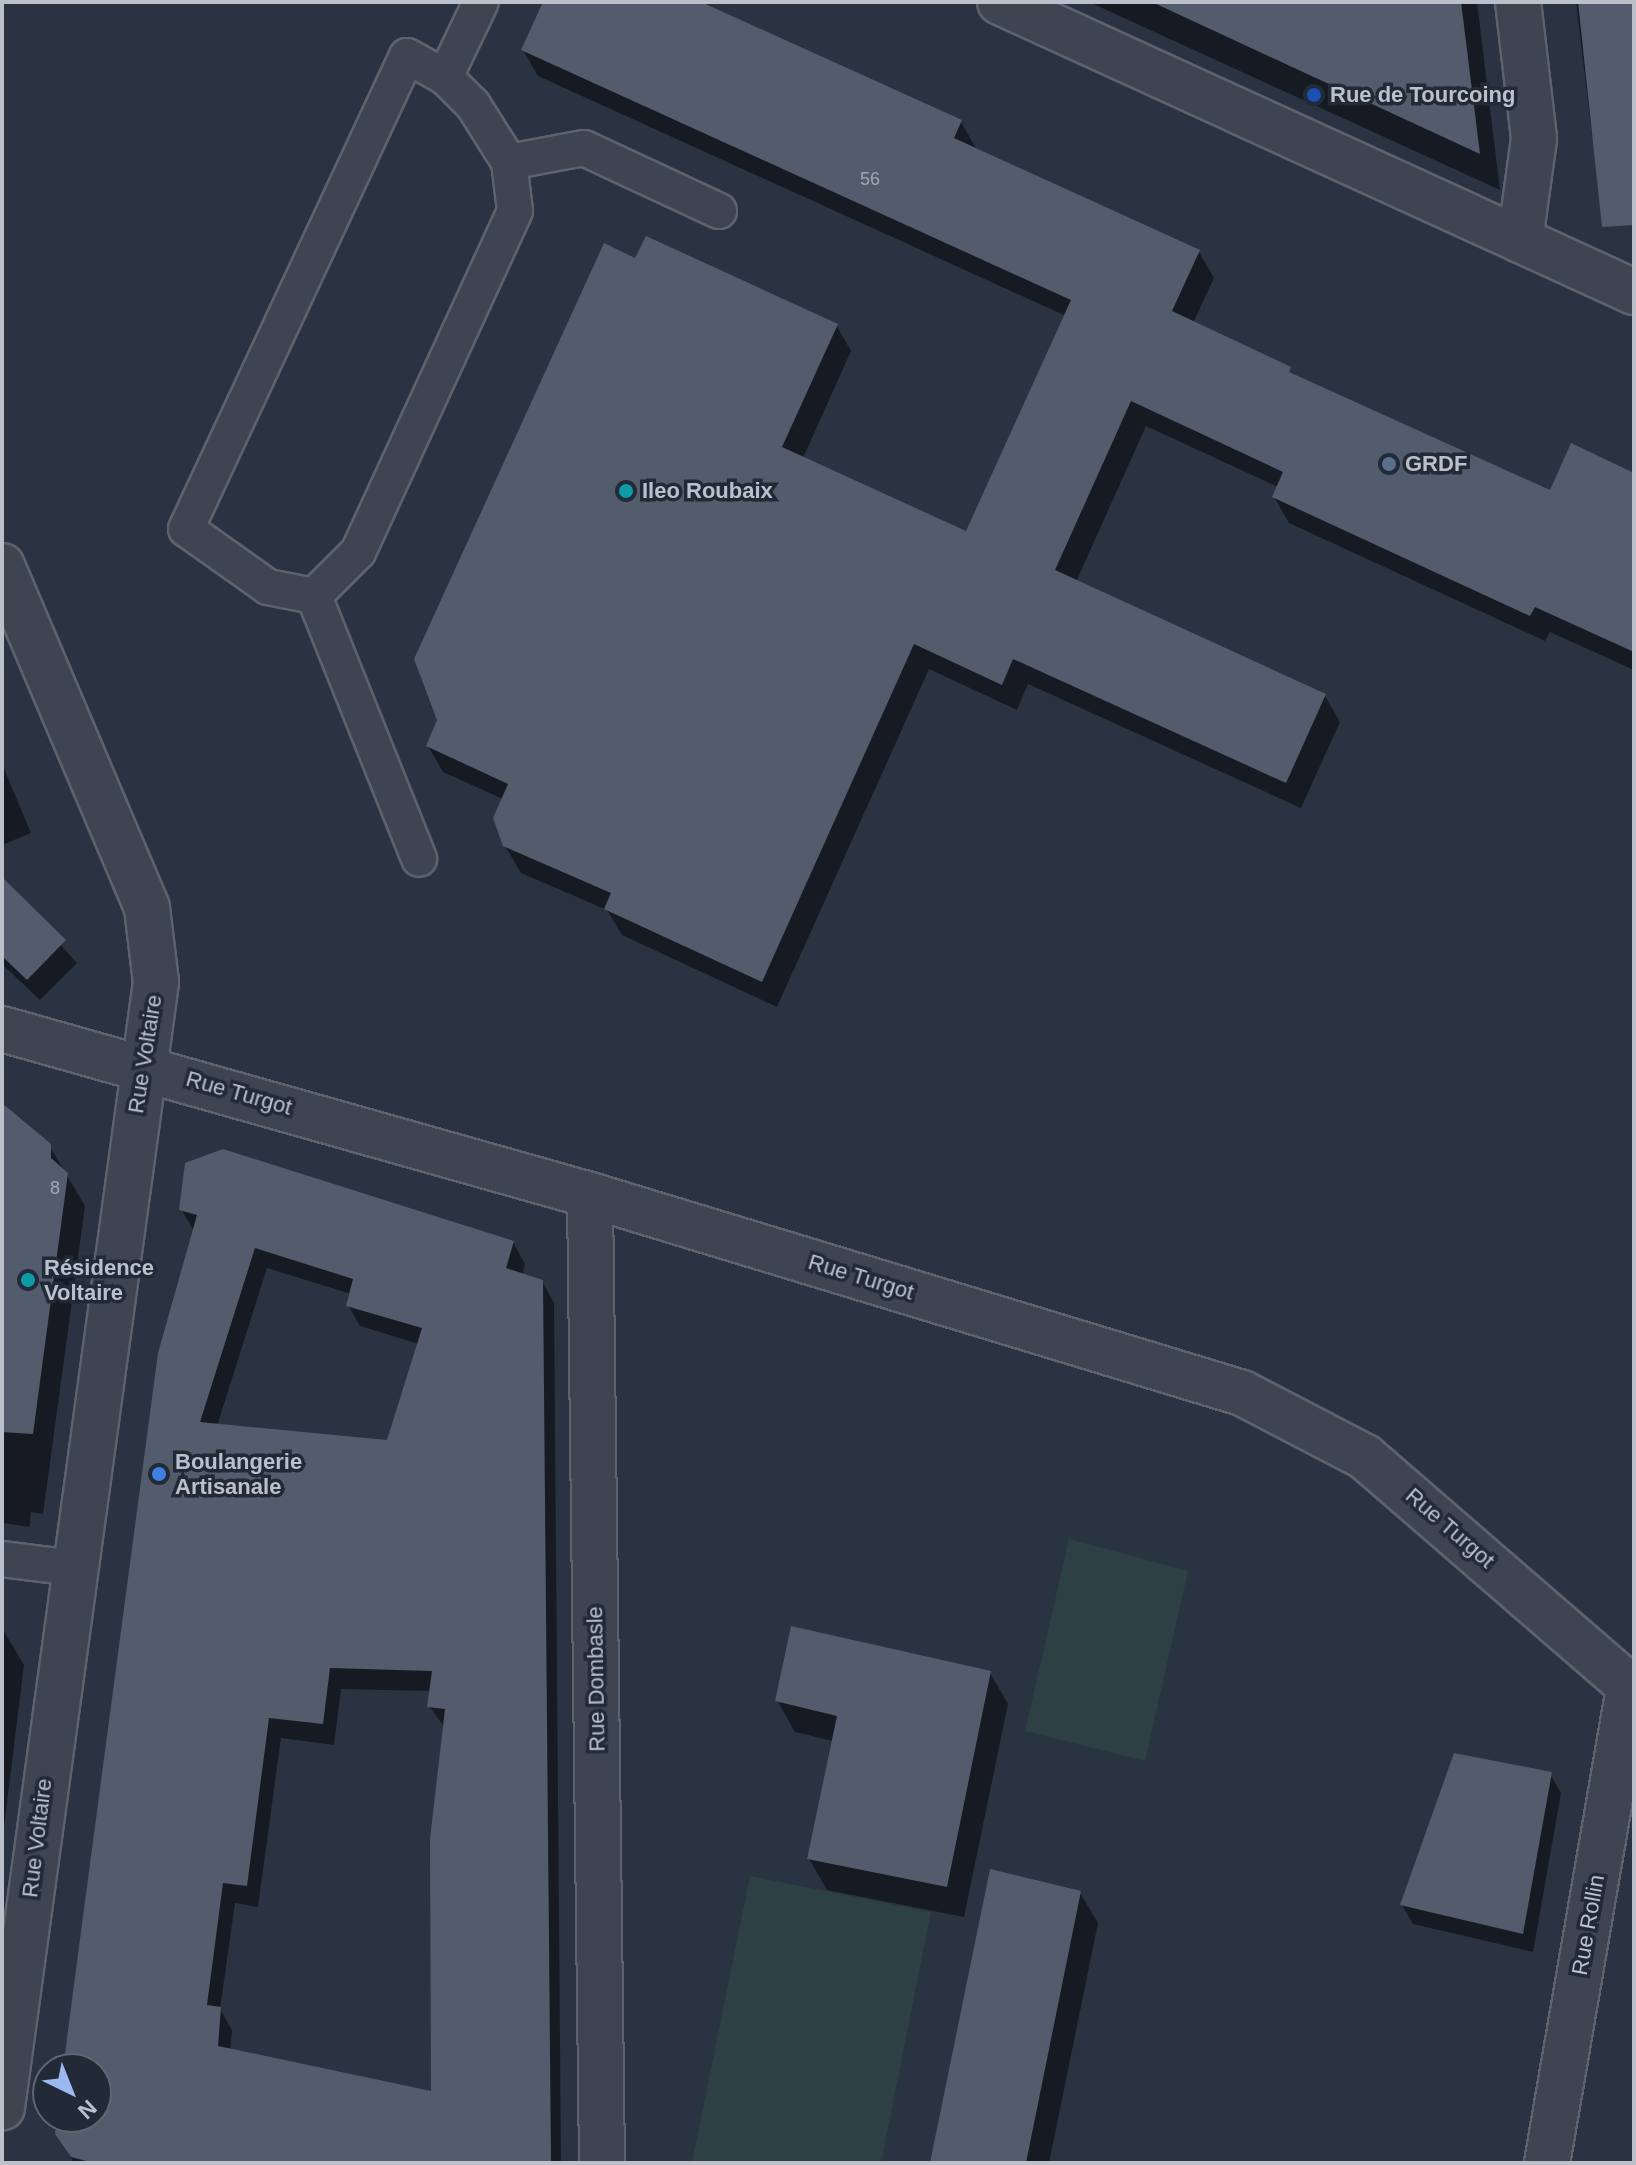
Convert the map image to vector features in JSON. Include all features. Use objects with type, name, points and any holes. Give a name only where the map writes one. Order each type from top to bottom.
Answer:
[{"type":"street","points":[[1000,2],[1634,292]]},
{"type":"street","points":[[1518,2],[1534,139],[1520,240]]},
{"type":"street","name":"Rue Voltaire","points":[[2,566],[147,908],[156,982],[73,1568],[2,2108]]},
{"type":"street","name":"Rue Turgot","points":[[2,1029],[142,1065],[590,1195],[1285,1411],[1397,1481],[1632,1688]]},
{"type":"street","name":"Rue Dombasle","points":[[590,1195],[602,2163]]},
{"type":"street","name":"Rue Rollin","points":[[1547,2163],[1632,1688]]},
{"type":"lane","points":[[445,77],[481,2]]},
{"type":"lane","points":[[407,56],[445,77],[473,105],[509,162],[515,211],[358,552],[314,596],[268,587],[186,529],[407,56]]},
{"type":"lane","points":[[509,162],[584,148],[719,211]]},
{"type":"lane","points":[[314,596],[419,859]]},
{"type":"lane","points":[[2,1559],[73,1568]]},
{"type":"green space","points":[[1069,1539],[1188,1571],[1145,1761],[1025,1731]]},
{"type":"green space","points":[[750,1876],[931,1912],[881,2163],[692,2163]]},
{"type":"building","points":[[543,2],[701,2],[962,120],[954,138],[1200,250],[1172,311],[1291,367],[1289,372],[1550,490],[1571,443],[1634,473],[1634,652],[1535,607],[1530,616],[1272,497],[1283,472],[1131,401],[1055,570],[1326,694],[1286,783],[1013,659],[1002,685],[914,644],[762,982],[604,909],[611,893],[503,846],[493,818],[508,784],[426,746],[437,720],[414,659],[604,243],[635,258],[646,236],[838,324],[782,447],[966,531],[1071,300],[521,50]]},
{"type":"building","points":[[1152,2],[1461,2],[1480,154],[1400,117]]},
{"type":"building","points":[[1578,2],[1634,2],[1634,225],[1602,227]]},
{"type":"building","points":[[2,877],[66,940],[27,980],[2,956]]},
{"type":"building","name":"Résidence Voltaire","points":[[2,1103],[51,1144],[51,1158],[68,1173],[33,1434],[2,1432]]},
{"type":"building","points":[[223,1149],[514,1241],[506,1268],[543,1280],[551,2163],[94,2163],[71,2157],[55,2134],[112,2133],[112,2053],[65,2053],[158,1353],[197,1215],[179,1210],[185,1163]],"holes":[[[255,1248],[353,1279],[346,1306],[422,1328],[387,1440],[200,1422]],[[330,1668],[432,1671],[427,1707],[445,1709],[430,1839],[431,2091],[218,2046],[221,2007],[207,2005],[223,1883],[247,1886],[269,1718],[323,1724]]]},
{"type":"building","points":[[791,1626],[991,1671],[947,1887],[807,1859],[837,1716],[775,1701]]},
{"type":"building","points":[[1454,1753],[1552,1772],[1523,1934],[1400,1905]]},
{"type":"building","points":[[990,1869],[1081,1891],[1026,2163],[930,2163]]},
{"type":"place","name":"Rue de Tourcoing","points":[[1314,95]]},
{"type":"place","name":"GRDF","points":[[1389,464]]},
{"type":"place","name":"Ileo Roubaix","points":[[626,491]]},
{"type":"place","name":"Résidence Voltaire","points":[[28,1280]]},
{"type":"place","name":"Boulangerie Artisanale","points":[[159,1474]]}]
